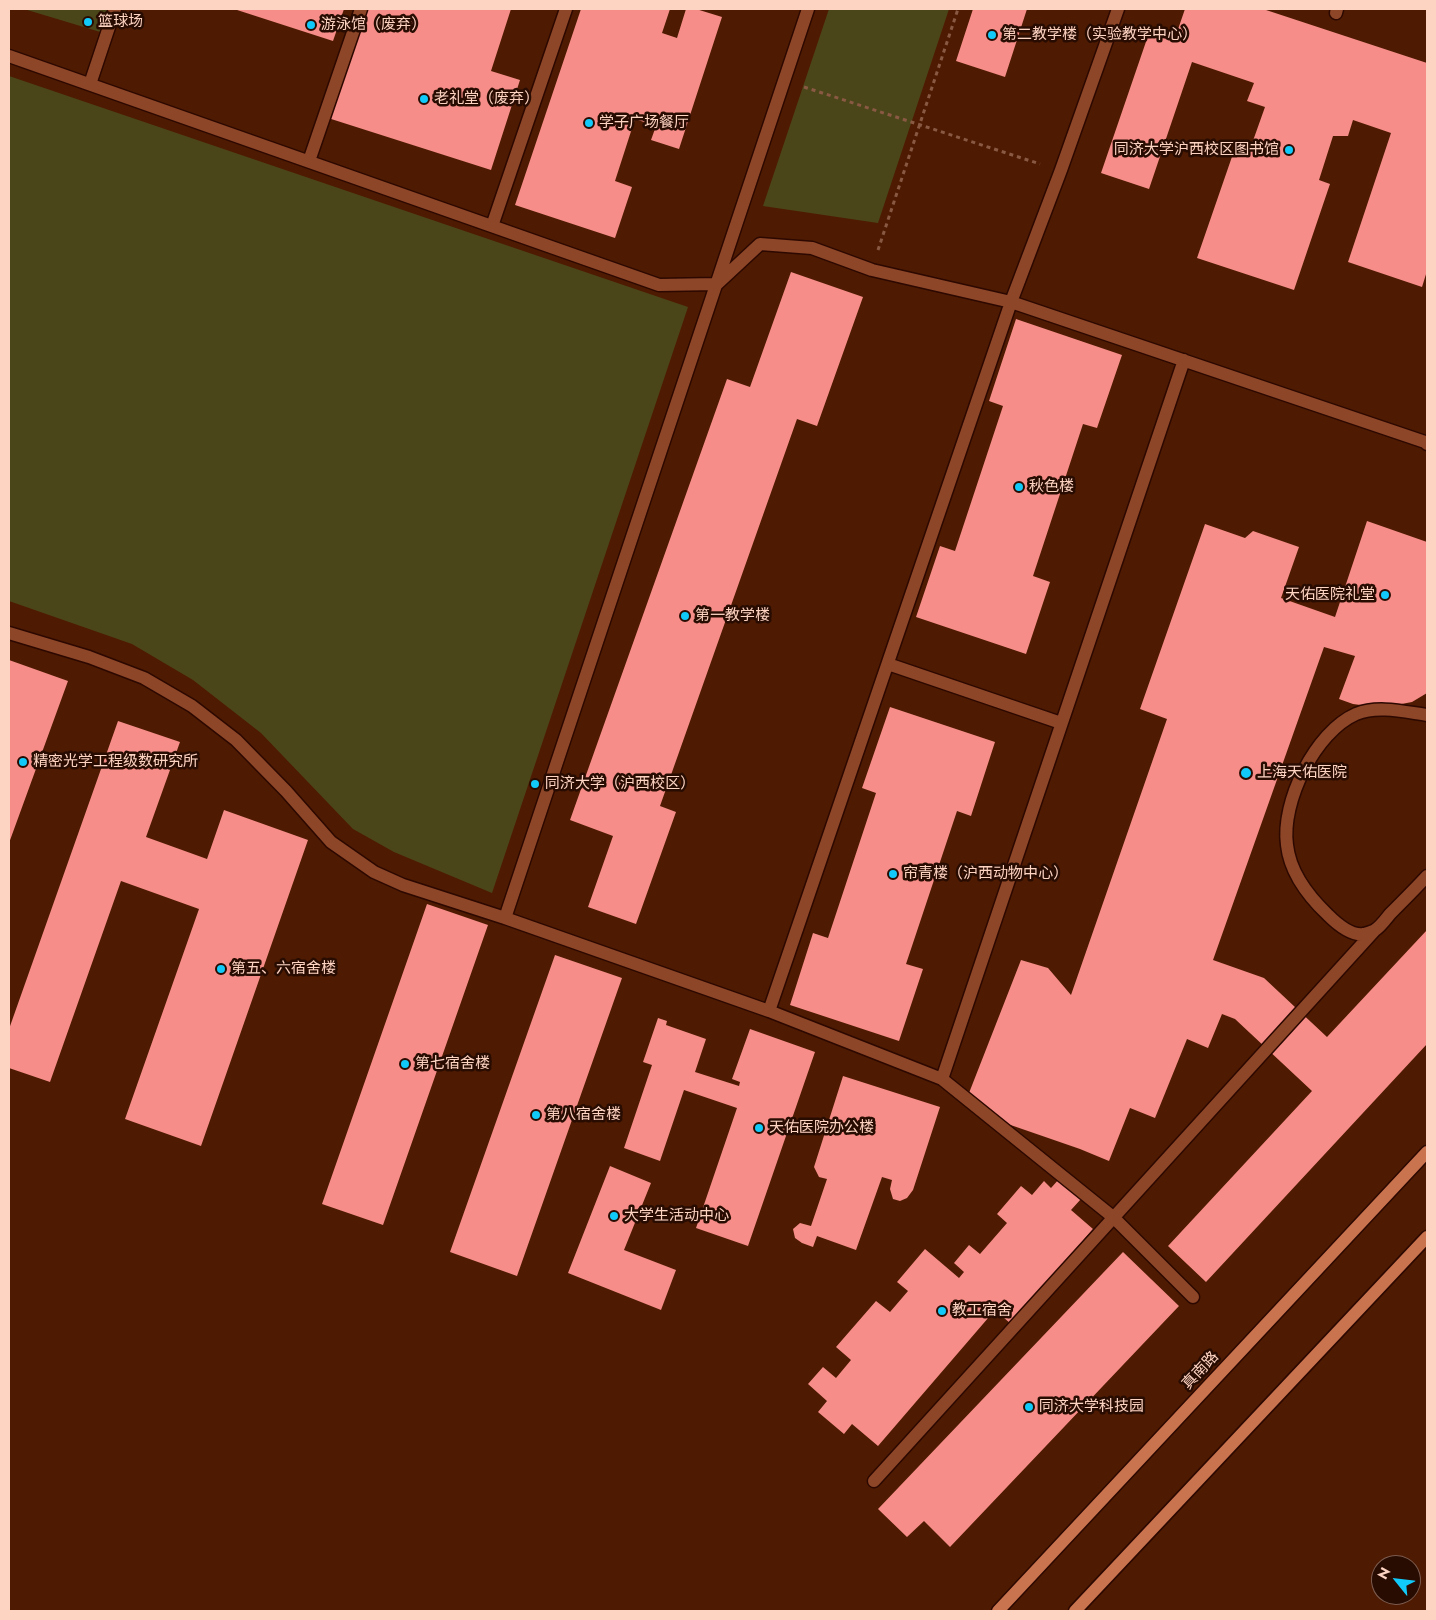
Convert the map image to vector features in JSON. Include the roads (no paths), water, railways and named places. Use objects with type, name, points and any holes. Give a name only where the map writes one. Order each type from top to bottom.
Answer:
[{"type":"main road","name":"真南路","points":[[998,1611],[1427,1152]]},
{"type":"main road","points":[[1075,1611],[1427,1237]]},
{"type":"lane","points":[[90,84],[115,9]]},
{"type":"lane","points":[[309,161],[361,9]]},
{"type":"lane","points":[[492,226],[566,9]]},
{"type":"lane","points":[[505,918],[808,9]]},
{"type":"lane","points":[[769,1011],[1011,302],[1061,170],[1118,9]]},
{"type":"lane","points":[[9,56],[659,285],[717,284],[760,244],[812,248],[872,270],[1011,302],[1427,441]]},
{"type":"lane","points":[[942,1079],[1060,723],[1184,360]]},
{"type":"lane","points":[[9,633],[89,657],[152,683],[192,706],[236,740],[286,791],[331,842],[374,872],[403,885],[505,918],[769,1011],[942,1079],[1113,1218],[1193,1297]]},
{"type":"lane","points":[[888,664],[1060,723]]},
{"type":"lane","points":[[1375,930],[1362,934],[1350,931],[1337,924],[1303,887],[1293,868],[1287,844],[1288,815],[1297,782],[1314,753],[1336,728],[1356,714],[1380,709],[1427,715]]},
{"type":"lane","points":[[874,1481],[1375,930],[1427,876]]},
{"type":"place","name":"篮球场","points":[[88,22]]},
{"type":"place","name":"游泳馆（废弃）","points":[[311,25]]},
{"type":"place","name":"第二教学楼（实验教学中心）","points":[[992,35]]},
{"type":"place","name":"老礼堂（废弃）","points":[[424,99]]},
{"type":"place","name":"学子广场餐厅","points":[[589,123]]},
{"type":"place","name":"同济大学沪西校区图书馆","points":[[1289,150]]},
{"type":"place","name":"秋色楼","points":[[1019,487]]},
{"type":"place","name":"天佑医院礼堂","points":[[1385,595]]},
{"type":"place","name":"第一教学楼","points":[[685,616]]},
{"type":"place","name":"精密光学工程级数研究所","points":[[23,762]]},
{"type":"place","name":"上海天佑医院","points":[[1246,773]]},
{"type":"place","name":"同济大学（沪西校区）","points":[[535,784]]},
{"type":"place","name":"帘青楼（沪西动物中心）","points":[[893,874]]},
{"type":"place","name":"第五、六宿舍楼","points":[[221,969]]},
{"type":"place","name":"第七宿舍楼","points":[[405,1064]]},
{"type":"place","name":"第八宿舍楼","points":[[536,1115]]},
{"type":"place","name":"天佑医院办公楼","points":[[759,1128]]},
{"type":"place","name":"大学生活动中心","points":[[614,1216]]},
{"type":"place","name":"教工宿舍","points":[[942,1311]]},
{"type":"place","name":"同济大学科技园","points":[[1029,1407]]}]
